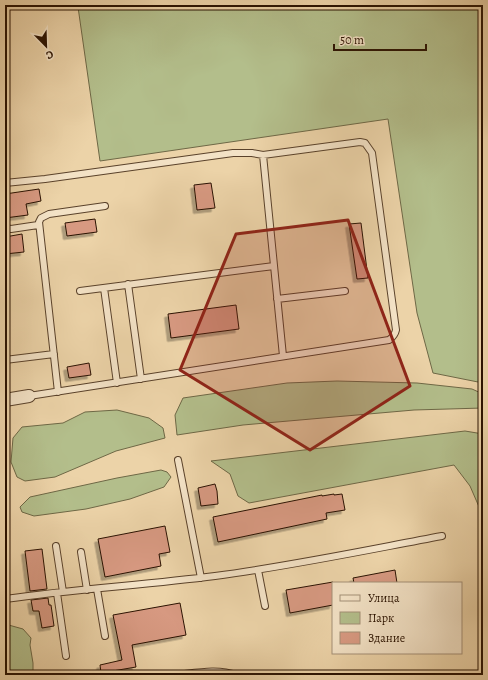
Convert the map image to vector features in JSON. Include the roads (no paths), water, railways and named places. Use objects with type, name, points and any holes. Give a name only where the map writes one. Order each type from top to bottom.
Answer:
[{"type":"street","points":[[5,400],[30,396]]},
{"type":"lane","points":[[5,183],[45,179],[232,153],[252,153],[263,155],[360,142],[365,143],[372,153],[396,330],[395,334],[389,340],[30,396]]},
{"type":"lane","points":[[263,155],[283,356]]},
{"type":"lane","points":[[58,392],[38,222],[41,218],[49,214],[105,206]]},
{"type":"lane","points":[[5,228],[11,229],[38,225]]},
{"type":"lane","points":[[80,291],[274,266]]},
{"type":"lane","points":[[128,284],[141,379]]},
{"type":"lane","points":[[104,288],[117,382]]},
{"type":"lane","points":[[277,299],[346,291]]},
{"type":"lane","points":[[5,360],[54,354]]},
{"type":"lane","points":[[178,460],[201,578]]},
{"type":"lane","points":[[5,600],[60,592],[201,578],[258,570],[442,536]]},
{"type":"lane","points":[[56,546],[66,656]]},
{"type":"lane","points":[[81,552],[87,590]]},
{"type":"lane","points":[[258,570],[265,606]]},
{"type":"lane","points":[[97,589],[105,636]]},
{"type":"lane","points":[[175,675],[219,671],[236,675]]}]
